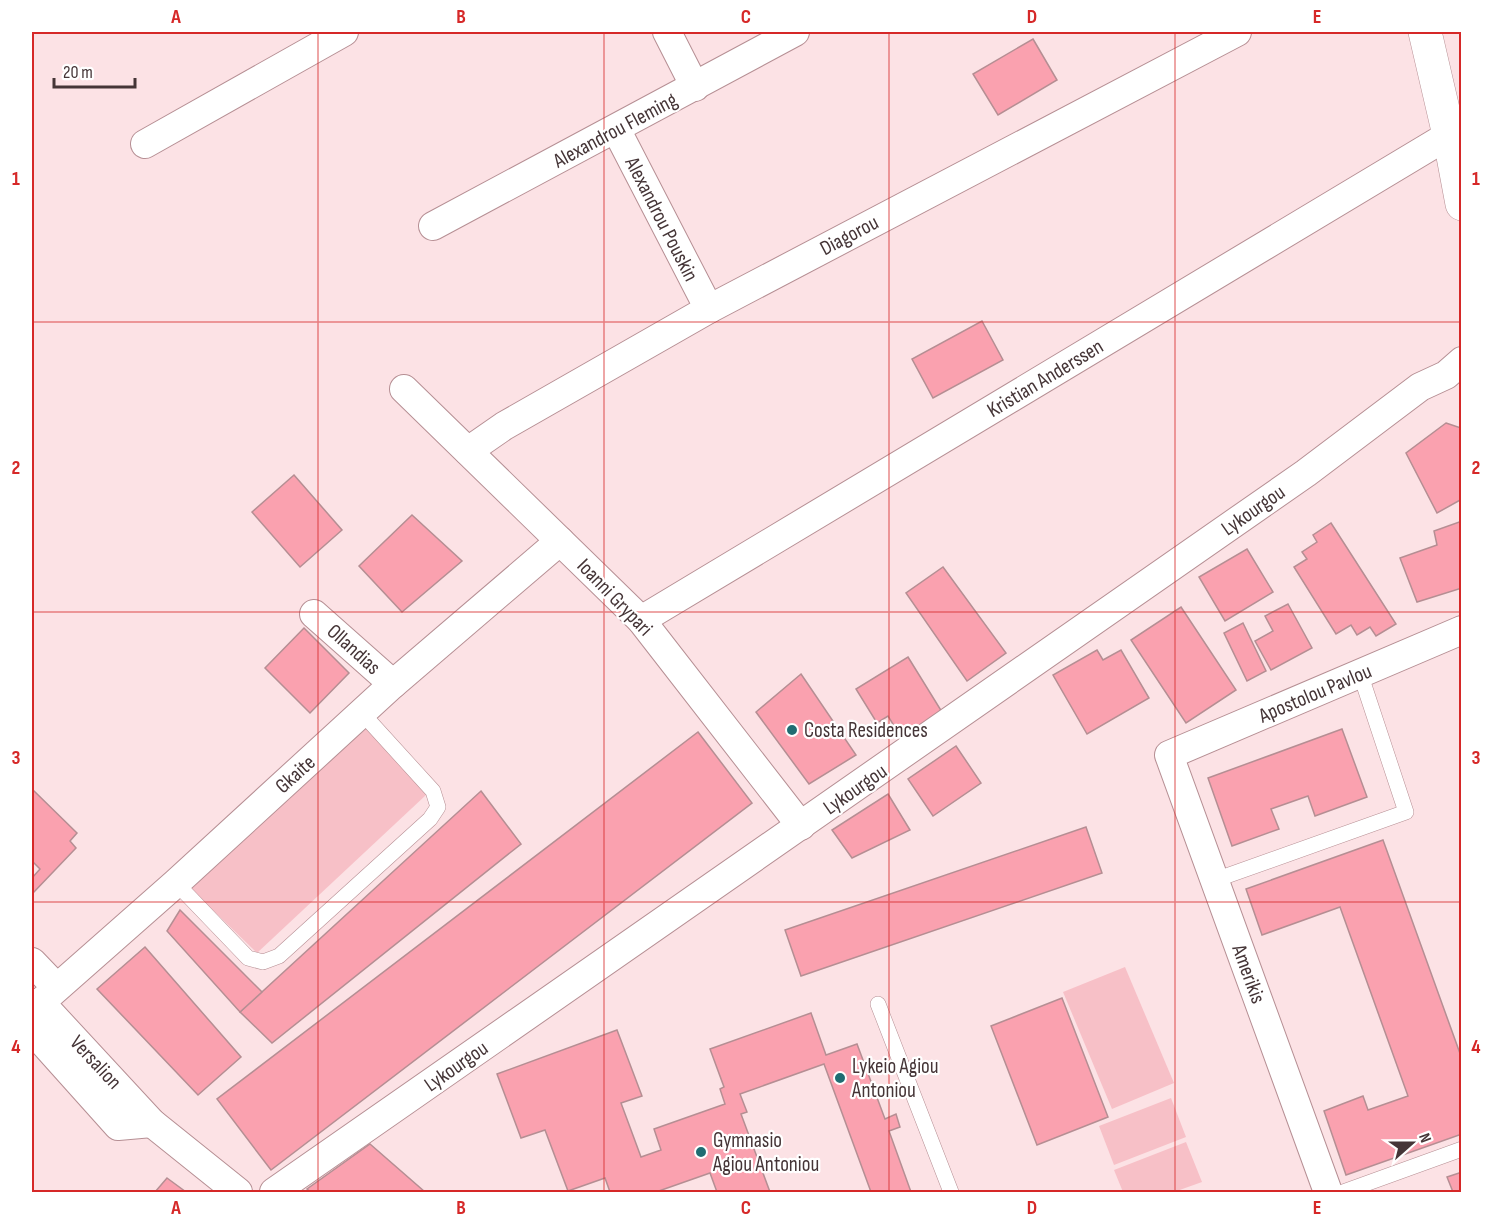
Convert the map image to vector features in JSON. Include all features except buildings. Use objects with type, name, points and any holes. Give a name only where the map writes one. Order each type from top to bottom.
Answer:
[{"type":"street","points":[[145,144],[344,32]]},
{"type":"street","points":[[667,32],[695,87]]},
{"type":"street","name":"Alexandrou Fleming","points":[[433,226],[795,32]]},
{"type":"street","name":"Diagorou","points":[[468,451],[504,426],[709,309],[1237,32]]},
{"type":"street","points":[[1425,32],[1449,135],[1461,204]]},
{"type":"street","name":"Alexandrou Pouskin","points":[[616,129],[709,309]]},
{"type":"street","name":"Kristian Anderssen","points":[[641,620],[1449,135]]},
{"type":"street","name":"Lykourgou","points":[[274,1192],[1306,473],[1420,387],[1446,375],[1461,361]]},
{"type":"street","name":"Ioanni Grypari","points":[[404,389],[641,620],[801,826]]},
{"type":"street","name":"Gkaite","points":[[42,1000],[176,883],[393,684],[560,541]]},
{"type":"street","name":"Ollandias","points":[[315,614],[393,684]]},
{"type":"street","name":"Apostolou Pavlou","points":[[1170,755],[1461,630]]},
{"type":"street","name":"Amerikis","points":[[1170,755],[1328,1192]]},
{"type":"street","name":"Versalion","points":[[32,962],[42,1000],[152,1123],[238,1192]]},
{"type":"street","name":"Versalion","points":[[32,1030],[118,1126],[152,1123]]},
{"type":"lane","points":[[1215,880],[1406,812],[1360,674]]},
{"type":"lane","points":[[176,883],[248,958],[263,962],[279,956],[430,819],[438,807],[433,790],[362,713]]},
{"type":"lane","points":[[879,1004],[951,1192]]},
{"type":"lane","points":[[1343,1192],[1461,1149]]},
{"type":"shaded area","points":[[366,726],[426,795],[257,953],[188,886]]},
{"type":"shaded area","points":[[1125,967],[1174,1083],[1112,1109],[1063,992]]},
{"type":"shaded area","points":[[1171,1098],[1186,1137],[1114,1165],[1099,1126]]},
{"type":"shaded area","points":[[1186,1142],[1202,1182],[1174,1192],[1123,1192],[1114,1170]]},
{"type":"place","name":"Costa Residences","points":[[792,730]]},
{"type":"place","name":"Lykeio Agiou Antoniou","points":[[840,1078]]},
{"type":"place","name":"Gymnasio Agiou Antoniou","points":[[701,1152]]}]
